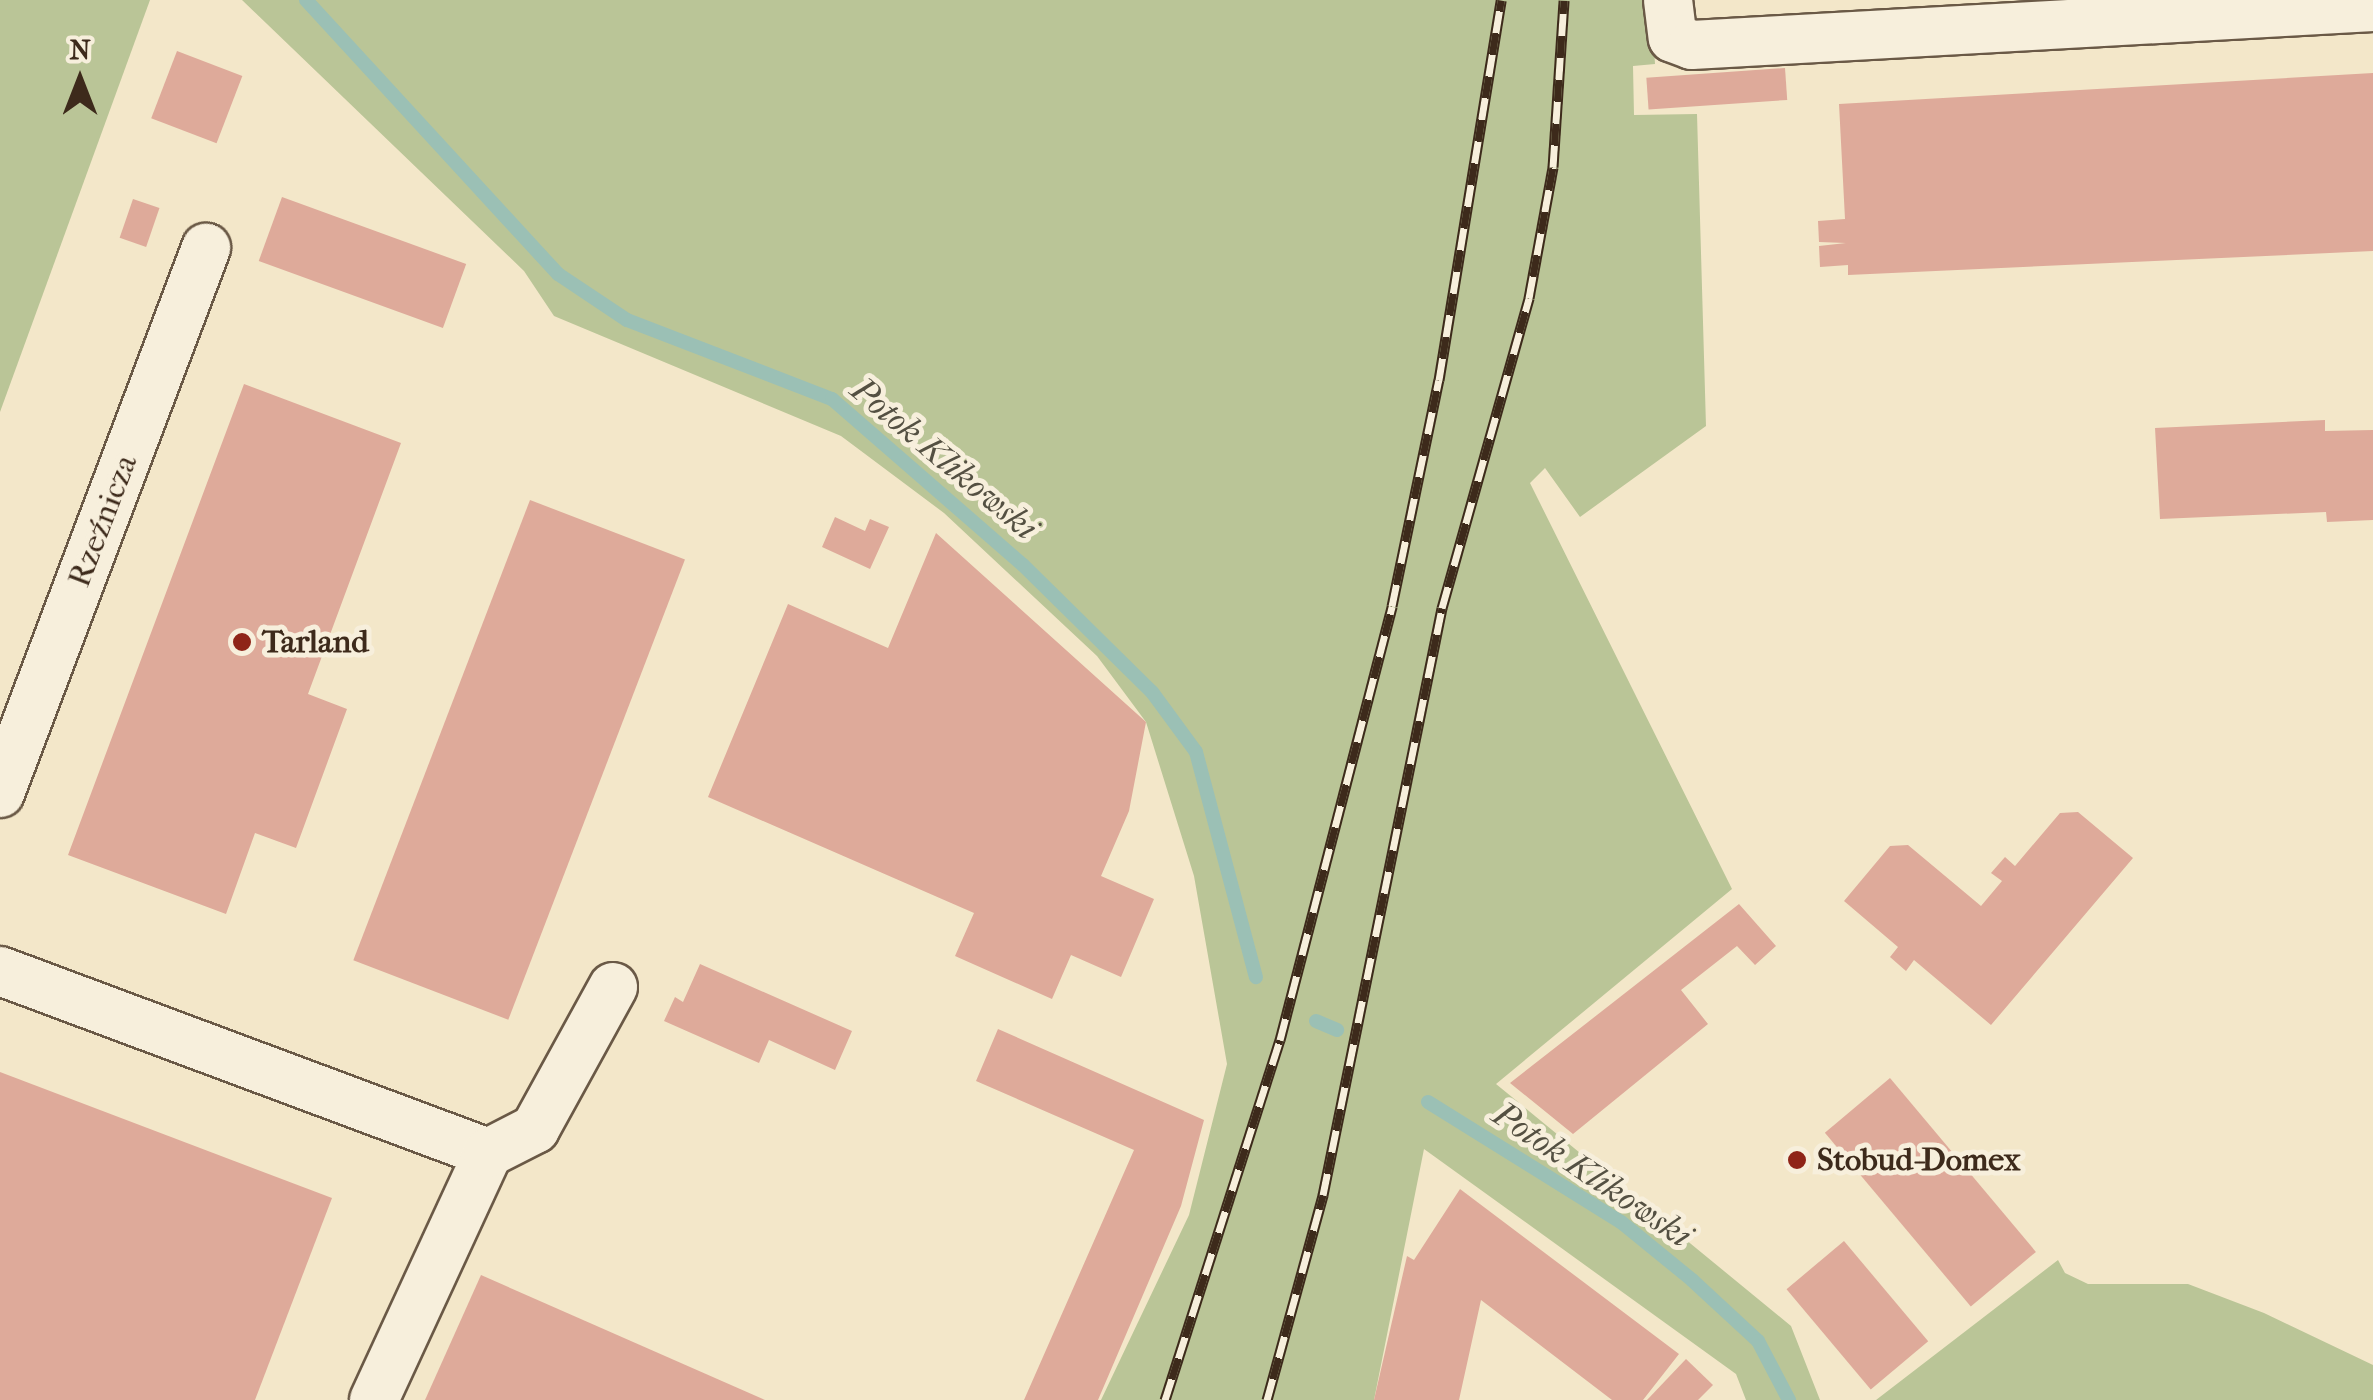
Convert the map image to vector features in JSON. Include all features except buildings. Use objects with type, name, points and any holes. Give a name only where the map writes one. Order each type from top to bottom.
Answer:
[{"type":"street","points":[[1668,0],[1674,38],[1692,46],[2373,7]]},
{"type":"street","name":"Rzeźnicza","points":[[0,794],[206,248]]},
{"type":"street","points":[[0,970],[488,1153]]},
{"type":"street","points":[[374,1400],[488,1153],[535,1129],[613,987]]},
{"type":"green space","points":[[0,0],[150,0],[0,412]]},
{"type":"green space","points":[[242,0],[1651,0],[1655,64],[1633,66],[1634,115],[1697,114],[1706,426],[1580,517],[1545,468],[1530,483],[1732,889],[1496,1084],[1791,1326],[1820,1400],[1746,1400],[1736,1374],[1424,1149],[1374,1400],[1101,1400],[1189,1215],[1227,1064],[1194,876],[1146,722],[1097,656],[944,513],[841,436],[554,316],[524,271]]},
{"type":"green space","points":[[2058,1260],[2065,1273],[2088,1284],[2188,1284],[2264,1313],[2373,1365],[2373,1400],[1876,1400]]},
{"type":"waterway","name":"Potok Klikowski","points":[[306,0],[558,274],[627,320],[832,399],[1023,565],[1152,692],[1196,752],[1256,977]]},
{"type":"waterway","name":"Potok Klikowski","points":[[1316,1021],[1337,1030]]},
{"type":"waterway","name":"Potok Klikowski","points":[[1428,1102],[1621,1222],[1692,1280],[1758,1341],[1789,1400]]},
{"type":"railway","points":[[1165,1400],[1280,1040],[1392,606],[1439,380],[1501,0]]},
{"type":"railway","points":[[1267,1400],[1323,1195],[1442,608],[1529,298],[1553,167],[1564,0]]},
{"type":"place","name":"Tarland","points":[[242,642]]},
{"type":"place","name":"Stobud-Domex","points":[[1797,1160]]}]
